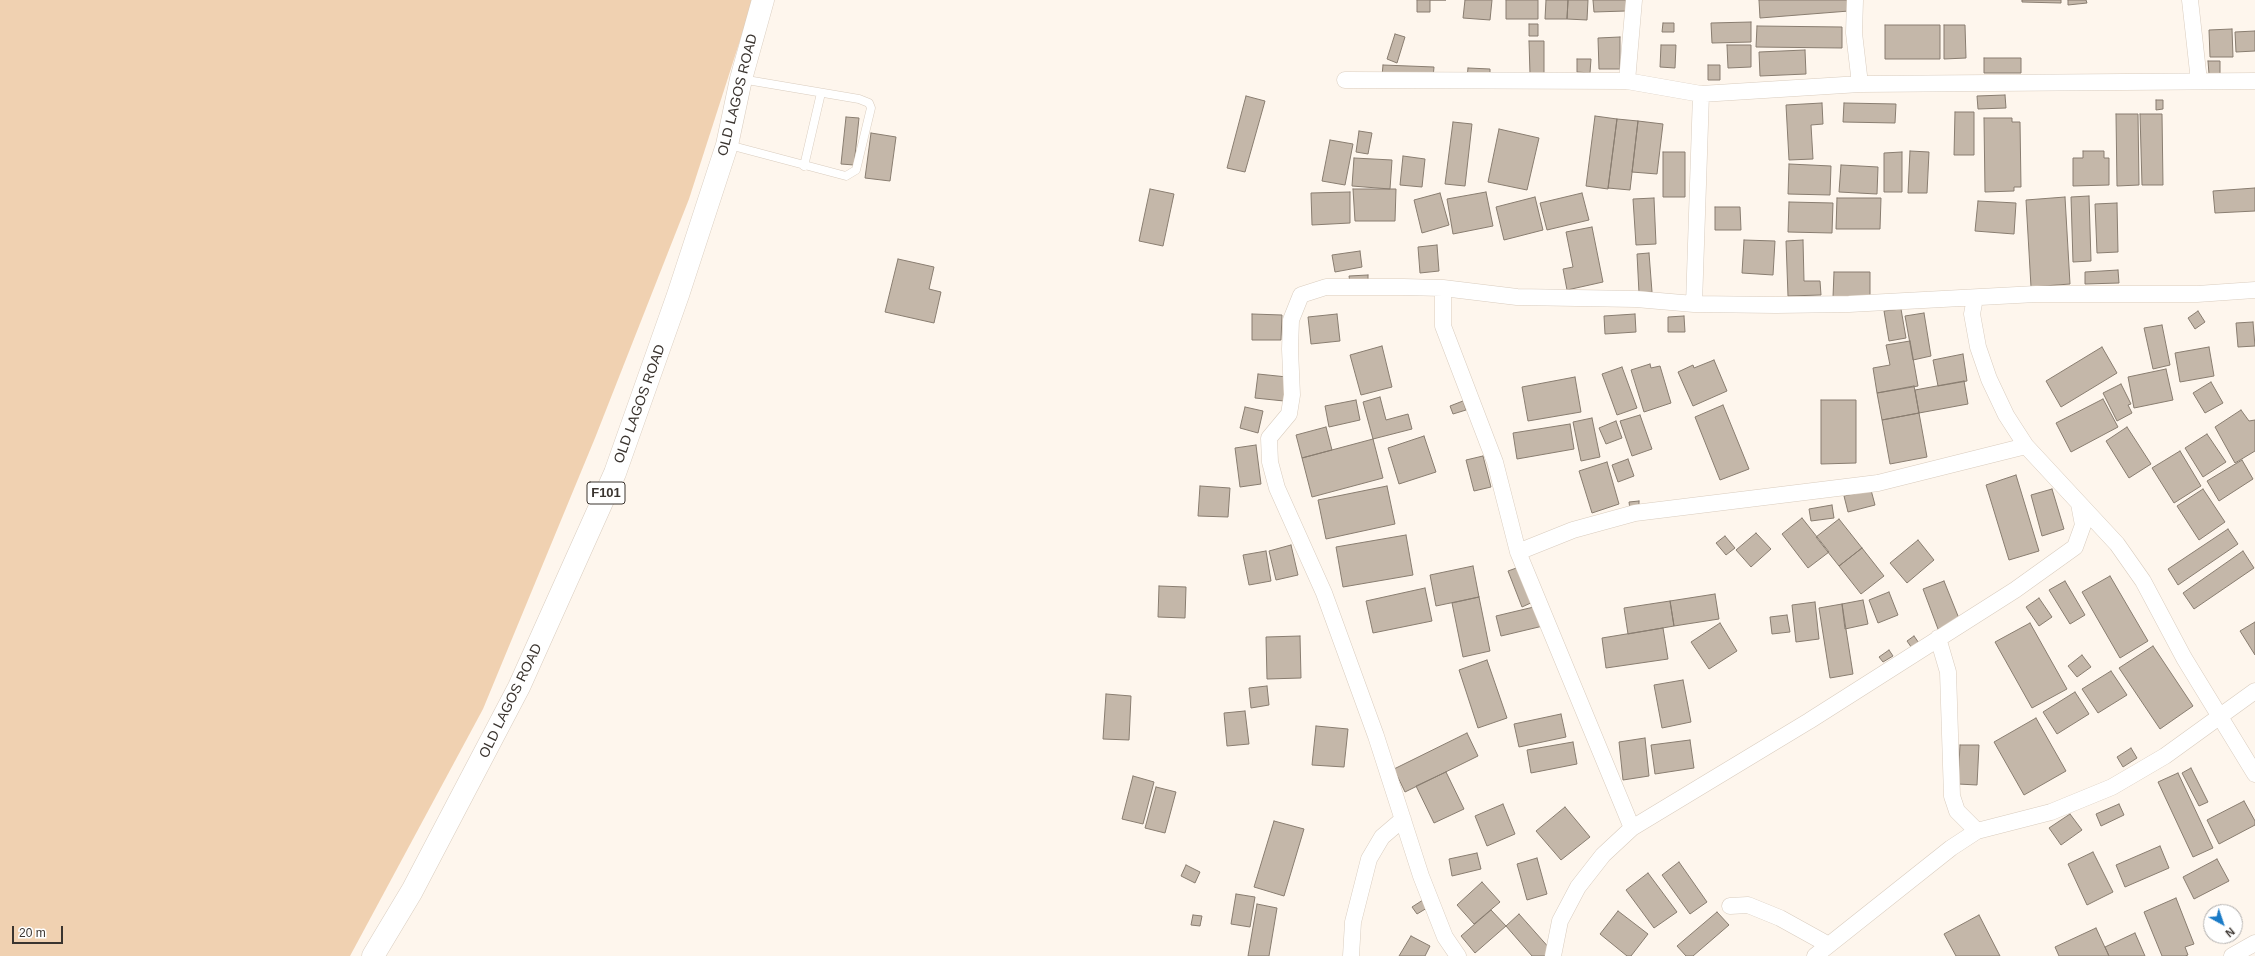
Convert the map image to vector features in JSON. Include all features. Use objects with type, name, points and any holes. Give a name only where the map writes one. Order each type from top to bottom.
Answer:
[{"type":"main road","name":"OLD LAGOS ROAD","points":[[373,956],[412,891],[519,687],[615,473],[678,295],[727,144],[741,79],[763,0]]},
{"type":"street","points":[[1627,81],[1634,0]]},
{"type":"street","points":[[1855,0],[1854,33],[1860,84]]},
{"type":"street","points":[[2190,0],[2199,81]]},
{"type":"street","points":[[1346,80],[1627,81],[1700,94],[1860,84],[2255,81]]},
{"type":"street","points":[[1694,304],[1700,94]]},
{"type":"street","points":[[1458,956],[1445,937],[1421,876],[1376,736],[1324,592],[1277,488],[1270,462],[1269,438],[1289,414],[1292,395],[1290,349],[1292,320],[1301,295],[1326,287],[1443,288],[1518,297],[1636,299],[1694,304],[1849,304],[2036,294],[2197,294],[2255,292]]},
{"type":"street","points":[[1443,288],[1443,326],[1495,462],[1518,552],[1632,828]]},
{"type":"street","points":[[1975,298],[1972,314],[1978,347],[1989,379],[2006,415],[2026,446],[2117,544],[2143,581],[2184,658],[2255,774]]},
{"type":"street","points":[[1518,552],[1573,530],[1636,513],[1878,483],[2026,446]]},
{"type":"street","points":[[1553,956],[1560,921],[1578,887],[1603,855],[1632,828],[1809,721],[2015,590],[2075,547],[2082,525],[2079,504]]},
{"type":"street","points":[[1938,638],[1948,672],[1952,796],[1957,811],[1977,831]]},
{"type":"street","points":[[1814,956],[1827,944],[1951,848],[1977,831],[2051,812],[2112,787],[2165,756],[2255,691]]},
{"type":"street","points":[[1351,956],[1353,922],[1369,859],[1382,837],[1403,819]]},
{"type":"street","points":[[1730,906],[1748,905],[1780,918],[1827,944]]},
{"type":"street","points":[[2232,956],[2255,943]]},
{"type":"lane","points":[[727,144],[840,176],[852,174],[856,170],[871,108],[865,100],[741,79]]},
{"type":"lane","points":[[804,166],[821,93]]},
{"type":"shaded area","points":[[0,0],[753,0],[689,199],[595,438],[483,709],[350,956],[0,956]]},
{"type":"building","points":[[1417,0],[1430,0],[1430,12],[1417,12]]},
{"type":"building","points":[[1465,0],[1492,0],[1490,20],[1463,18]]},
{"type":"building","points":[[1506,0],[1538,0],[1538,19],[1506,19]]},
{"type":"building","points":[[1546,0],[1568,0],[1567,19],[1545,19]]},
{"type":"building","points":[[1568,0],[1588,0],[1587,20],[1567,19]]},
{"type":"building","points":[[1593,0],[1626,0],[1626,11],[1594,12]]},
{"type":"building","points":[[1759,0],[1848,0],[1849,11],[1760,18]]},
{"type":"building","points":[[2022,0],[2061,0],[2061,3],[2022,2]]},
{"type":"building","points":[[2068,0],[2086,0],[2087,3],[2068,5]]},
{"type":"building","points":[[1751,22],[1751,42],[1712,43],[1711,23]]},
{"type":"building","points":[[1663,23],[1674,23],[1674,32],[1662,32]]},
{"type":"building","points":[[1529,24],[1538,24],[1538,36],[1529,36]]},
{"type":"building","points":[[1885,25],[1940,25],[1940,59],[1885,59]]},
{"type":"building","points":[[1944,25],[1965,25],[1966,58],[1944,59]]},
{"type":"building","points":[[1757,26],[1842,27],[1842,48],[1756,47]]},
{"type":"building","points":[[2232,29],[2233,57],[2210,57],[2209,30]]},
{"type":"building","points":[[2255,31],[2255,51],[2236,52],[2235,32]]},
{"type":"building","points":[[1395,34],[1405,37],[1397,63],[1387,59]]},
{"type":"building","points":[[1620,37],[1620,69],[1599,69],[1598,38]]},
{"type":"building","points":[[1529,41],[1544,41],[1544,74],[1530,74]]},
{"type":"building","points":[[1661,45],[1676,45],[1675,68],[1660,67]]},
{"type":"building","points":[[1727,45],[1751,45],[1751,67],[1728,68]]},
{"type":"building","points":[[1805,50],[1806,74],[1760,76],[1759,52]]},
{"type":"building","points":[[1984,58],[2021,58],[2021,73],[1984,73]]},
{"type":"building","points":[[1577,59],[1591,59],[1590,73],[1577,72]]},
{"type":"building","points":[[2208,61],[2220,61],[2220,74],[2209,74]]},
{"type":"building","points":[[1383,65],[1434,67],[1433,78],[1382,76]]},
{"type":"building","points":[[1708,65],[1720,65],[1720,80],[1708,80]]},
{"type":"building","points":[[1468,68],[1490,69],[1490,78],[1467,78]]},
{"type":"building","points":[[2005,95],[2006,108],[1978,109],[1977,96]]},
{"type":"building","points":[[1246,96],[1265,101],[1245,172],[1227,168]]},
{"type":"building","points":[[2156,100],[2163,100],[2163,109],[2156,110]]},
{"type":"building","points":[[1822,103],[1823,124],[1811,125],[1813,159],[1789,160],[1786,105]]},
{"type":"building","points":[[1844,103],[1896,104],[1895,123],[1843,122]]},
{"type":"building","points":[[1955,112],[1974,112],[1974,155],[1954,155]]},
{"type":"building","points":[[2116,114],[2138,114],[2139,185],[2117,186]]},
{"type":"building","points":[[2140,114],[2162,114],[2163,185],[2142,185]]},
{"type":"building","points":[[1595,116],[1617,119],[1608,189],[1586,186]]},
{"type":"building","points":[[846,117],[859,118],[854,165],[841,164]]},
{"type":"building","points":[[1984,118],[2012,118],[2012,122],[2020,122],[2021,187],[2014,187],[2014,191],[1985,192]]},
{"type":"building","points":[[1617,119],[1638,121],[1630,190],[1608,188]]},
{"type":"building","points":[[1638,121],[1663,124],[1657,174],[1632,172]]},
{"type":"building","points":[[1453,122],[1472,124],[1465,186],[1445,184]]},
{"type":"building","points":[[1499,129],[1539,138],[1527,190],[1488,182]]},
{"type":"building","points":[[1359,131],[1372,133],[1368,154],[1356,152]]},
{"type":"building","points":[[871,133],[896,137],[890,181],[865,178]]},
{"type":"building","points":[[1330,140],[1353,144],[1345,185],[1322,181]]},
{"type":"building","points":[[1910,151],[1929,152],[1927,193],[1908,193]]},
{"type":"building","points":[[2083,151],[2104,151],[2104,158],[2109,158],[2109,185],[2073,186],[2073,158],[2083,158]]},
{"type":"building","points":[[1663,152],[1685,152],[1685,197],[1663,197]]},
{"type":"building","points":[[1902,152],[1902,192],[1884,192],[1884,153]]},
{"type":"building","points":[[1403,156],[1425,159],[1422,187],[1400,185]]},
{"type":"building","points":[[1354,158],[1392,160],[1390,189],[1352,186]]},
{"type":"building","points":[[1789,164],[1831,166],[1830,195],[1788,194]]},
{"type":"building","points":[[1841,165],[1878,167],[1877,194],[1839,192]]},
{"type":"building","points":[[2255,188],[2255,211],[2215,213],[2213,191]]},
{"type":"building","points":[[1150,189],[1174,194],[1163,246],[1139,241]]},
{"type":"building","points":[[1353,189],[1396,189],[1395,221],[1355,221]]},
{"type":"building","points":[[1350,192],[1350,223],[1312,225],[1311,193]]},
{"type":"building","points":[[1486,192],[1493,226],[1453,234],[1447,199]]},
{"type":"building","points":[[1440,193],[1449,225],[1422,233],[1414,200]]},
{"type":"building","points":[[1582,193],[1589,220],[1547,230],[1540,203]]},
{"type":"building","points":[[2089,196],[2091,261],[2073,262],[2071,197]]},
{"type":"building","points":[[1535,197],[1543,230],[1504,240],[1496,207]]},
{"type":"building","points":[[2065,197],[2070,284],[2031,287],[2026,200]]},
{"type":"building","points":[[1654,198],[1656,244],[1636,245],[1633,199]]},
{"type":"building","points":[[1837,198],[1881,198],[1880,229],[1836,229]]},
{"type":"building","points":[[1978,201],[2016,203],[2014,234],[1975,231]]},
{"type":"building","points":[[1789,202],[1833,203],[1832,233],[1788,232]]},
{"type":"building","points":[[2117,203],[2118,252],[2097,253],[2095,204]]},
{"type":"building","points":[[1715,207],[1740,207],[1741,230],[1715,230]]},
{"type":"building","points":[[1592,227],[1603,282],[1567,290],[1563,269],[1573,267],[1566,232]]},
{"type":"building","points":[[1744,240],[1775,241],[1773,275],[1742,273]]},
{"type":"building","points":[[1803,240],[1804,281],[1820,281],[1821,295],[1788,296],[1786,241]]},
{"type":"building","points":[[1437,245],[1439,271],[1420,273],[1418,247]]},
{"type":"building","points":[[1360,251],[1362,267],[1335,272],[1332,255]]},
{"type":"building","points":[[1649,253],[1652,292],[1639,293],[1637,254]]},
{"type":"building","points":[[898,259],[934,267],[929,289],[941,292],[934,323],[885,312]]},
{"type":"building","points":[[2118,270],[2119,283],[2085,284],[2085,272]]},
{"type":"building","points":[[1834,272],[1870,272],[1870,297],[1833,297]]},
{"type":"building","points":[[1368,275],[1368,281],[1350,283],[1349,276]]},
{"type":"building","points":[[1901,309],[1906,338],[1889,341],[1884,311]]},
{"type":"building","points":[[2198,311],[2205,322],[2195,329],[2188,318]]},
{"type":"building","points":[[1924,313],[1931,356],[1913,360],[1905,316]]},
{"type":"building","points":[[1252,314],[1282,315],[1281,340],[1252,340]]},
{"type":"building","points":[[1337,314],[1340,341],[1311,344],[1308,317]]},
{"type":"building","points":[[1635,314],[1636,332],[1605,334],[1604,316]]},
{"type":"building","points":[[1684,316],[1685,332],[1668,332],[1668,317]]},
{"type":"building","points":[[2253,322],[2255,346],[2238,347],[2236,323]]},
{"type":"building","points":[[2162,325],[2170,365],[2153,369],[2144,328]]},
{"type":"building","points":[[1910,341],[1918,386],[1877,393],[1873,368],[1890,365],[1886,345]]},
{"type":"building","points":[[1382,346],[1392,387],[1361,395],[1350,355]]},
{"type":"building","points":[[2102,347],[2117,373],[2061,407],[2046,381]]},
{"type":"building","points":[[2209,347],[2214,376],[2180,382],[2175,353]]},
{"type":"building","points":[[1963,354],[1967,381],[1938,386],[1933,360]]},
{"type":"building","points":[[1714,360],[1727,391],[1693,406],[1678,372],[1693,365],[1694,368]]},
{"type":"building","points":[[1650,364],[1651,368],[1660,366],[1671,403],[1644,412],[1631,370]]},
{"type":"building","points":[[1622,367],[1637,408],[1617,415],[1602,374]]},
{"type":"building","points":[[2166,369],[2173,400],[2134,408],[2128,377]]},
{"type":"building","points":[[1258,374],[1287,377],[1284,401],[1255,398]]},
{"type":"building","points":[[1575,377],[1581,412],[1528,421],[1522,387]]},
{"type":"building","points":[[1964,381],[1968,404],[1919,413],[1915,390]]},
{"type":"building","points":[[2211,382],[2223,403],[2205,413],[2193,393]]},
{"type":"building","points":[[2121,384],[2131,404],[2128,405],[2132,413],[2117,421],[2103,393]]},
{"type":"building","points":[[1914,386],[1919,413],[1882,420],[1877,393]]},
{"type":"building","points":[[1380,397],[1386,420],[1408,414],[1412,429],[1373,439],[1363,402]]},
{"type":"building","points":[[2103,399],[2118,427],[2071,452],[2056,423]]},
{"type":"building","points":[[1356,400],[1360,420],[1329,427],[1325,406]]},
{"type":"building","points":[[1821,400],[1856,400],[1856,463],[1821,464]]},
{"type":"building","points":[[1463,401],[1466,410],[1453,414],[1450,406]]},
{"type":"building","points":[[1723,405],[1749,469],[1720,480],[1695,417]]},
{"type":"building","points":[[1245,407],[1263,411],[1258,433],[1240,428]]},
{"type":"building","points":[[2241,410],[2249,421],[2255,420],[2255,451],[2235,463],[2215,427]]},
{"type":"building","points":[[1919,413],[1927,457],[1890,464],[1882,420]]},
{"type":"building","points":[[1640,415],[1652,449],[1632,456],[1620,421]]},
{"type":"building","points":[[1592,418],[1600,457],[1581,461],[1573,422]]},
{"type":"building","points":[[1616,421],[1622,438],[1606,444],[1599,428]]},
{"type":"building","points":[[1570,424],[1574,449],[1517,459],[1513,433]]},
{"type":"building","points":[[1326,427],[1332,450],[1302,458],[1296,435]]},
{"type":"building","points":[[2127,427],[2151,464],[2129,478],[2106,441]]},
{"type":"building","points":[[2207,434],[2226,462],[2203,477],[2185,448]]},
{"type":"building","points":[[1424,436],[1436,472],[1399,484],[1388,448]]},
{"type":"building","points":[[1373,439],[1383,478],[1312,497],[1302,458]]},
{"type":"building","points":[[1256,445],[1261,484],[1240,487],[1235,448]]},
{"type":"building","points":[[2180,451],[2201,486],[2174,503],[2152,468]]},
{"type":"building","points":[[1483,456],[1491,487],[1474,491],[1466,460]]},
{"type":"building","points":[[1628,459],[1634,476],[1618,482],[1612,465]]},
{"type":"building","points":[[2242,460],[2253,479],[2219,501],[2207,481]]},
{"type":"building","points":[[1607,462],[1619,504],[1592,513],[1579,471]]},
{"type":"building","points":[[2016,475],[2039,551],[2009,560],[1986,485]]},
{"type":"building","points":[[1200,486],[1230,488],[1228,517],[1198,516]]},
{"type":"building","points":[[1387,486],[1395,524],[1326,539],[1318,500]]},
{"type":"building","points":[[2052,489],[2064,529],[2042,536],[2031,495]]},
{"type":"building","points":[[2203,489],[2225,522],[2199,540],[2177,506]]},
{"type":"building","points":[[1871,490],[1875,505],[1848,512],[1844,496]]},
{"type":"building","points":[[1639,501],[1639,509],[1630,510],[1629,502]]},
{"type":"building","points":[[1832,505],[1834,518],[1811,521],[1809,509]]},
{"type":"building","points":[[1802,518],[1829,552],[1808,568],[1782,534]]},
{"type":"building","points":[[1839,519],[1862,548],[1839,566],[1816,537]]},
{"type":"building","points":[[2228,529],[2238,544],[2178,585],[2168,569]]},
{"type":"building","points":[[1756,533],[1771,549],[1751,567],[1736,550]]},
{"type":"building","points":[[1406,535],[1413,575],[1343,587],[1336,547]]},
{"type":"building","points":[[1725,536],[1735,548],[1726,555],[1716,543]]},
{"type":"building","points":[[1918,540],[1934,560],[1907,583],[1890,563]]},
{"type":"building","points":[[1291,545],[1298,575],[1276,580],[1269,551]]},
{"type":"building","points":[[1862,548],[1884,576],[1861,594],[1839,566]]},
{"type":"building","points":[[1266,551],[1271,581],[1249,585],[1243,555]]},
{"type":"building","points":[[2243,551],[2254,568],[2194,609],[2183,593]]},
{"type":"building","points":[[1473,566],[1479,597],[1436,606],[1430,575]]},
{"type":"building","points":[[1522,566],[1535,601],[1522,607],[1508,571]]},
{"type":"building","points":[[2110,576],[2148,641],[2120,658],[2082,592]]},
{"type":"building","points":[[1944,581],[1960,621],[1938,629],[1923,589]]},
{"type":"building","points":[[2065,581],[2085,615],[2070,624],[2049,590]]},
{"type":"building","points":[[1159,586],[1186,587],[1185,618],[1158,617]]},
{"type":"building","points":[[1425,588],[1432,621],[1373,633],[1366,601]]},
{"type":"building","points":[[1889,592],[1898,615],[1878,623],[1869,600]]},
{"type":"building","points":[[1715,594],[1719,619],[1674,626],[1670,601]]},
{"type":"building","points":[[1479,597],[1490,651],[1463,657],[1452,603]]},
{"type":"building","points":[[2039,598],[2052,617],[2039,626],[2026,607]]},
{"type":"building","points":[[1863,600],[1868,624],[1845,629],[1842,604]]},
{"type":"building","points":[[1670,601],[1674,626],[1628,634],[1624,608]]},
{"type":"building","points":[[1815,602],[1819,639],[1796,642],[1792,605]]},
{"type":"building","points":[[1842,604],[1853,674],[1830,678],[1819,608]]},
{"type":"building","points":[[1538,606],[1543,626],[1501,636],[1496,616]]},
{"type":"building","points":[[1787,615],[1790,632],[1772,634],[1770,617]]},
{"type":"building","points":[[2255,622],[2255,655],[2240,631]]},
{"type":"building","points":[[1720,623],[1737,651],[1709,669],[1691,642]]},
{"type":"building","points":[[2030,623],[2067,689],[2032,708],[1995,642]]},
{"type":"building","points":[[1663,628],[1668,659],[1606,668],[1602,638]]},
{"type":"building","points":[[1300,636],[1301,678],[1267,679],[1266,637]]},
{"type":"building","points":[[1914,636],[1921,646],[1914,651],[1907,641]]},
{"type":"building","points":[[2153,646],[2193,706],[2160,729],[2119,668]]},
{"type":"building","points":[[1889,650],[1893,656],[1883,662],[1879,657]]},
{"type":"building","points":[[2082,655],[2091,667],[2077,677],[2068,666]]},
{"type":"building","points":[[1487,660],[1507,718],[1478,728],[1459,670]]},
{"type":"building","points":[[2111,671],[2127,695],[2098,713],[2082,689]]},
{"type":"building","points":[[1683,680],[1691,722],[1662,728],[1654,685]]},
{"type":"building","points":[[1267,686],[1269,705],[1251,708],[1249,688]]},
{"type":"building","points":[[2075,692],[2089,714],[2057,734],[2043,712]]},
{"type":"building","points":[[1106,694],[1131,696],[1129,740],[1103,739]]},
{"type":"building","points":[[1245,711],[1249,744],[1227,746],[1224,713]]},
{"type":"building","points":[[1561,714],[1566,737],[1519,747],[1514,724]]},
{"type":"building","points":[[2036,718],[2066,771],[2024,795],[1994,742]]},
{"type":"building","points":[[1316,726],[1348,729],[1344,767],[1312,765]]},
{"type":"building","points":[[1467,733],[1478,756],[1405,792],[1394,769]]},
{"type":"building","points":[[1645,738],[1649,776],[1623,780],[1619,742]]},
{"type":"building","points":[[1690,740],[1694,768],[1655,774],[1651,745]]},
{"type":"building","points":[[1573,742],[1577,764],[1531,773],[1527,750]]},
{"type":"building","points":[[1960,745],[1979,745],[1977,785],[1958,784]]},
{"type":"building","points":[[2131,748],[2137,758],[2123,767],[2117,757]]},
{"type":"building","points":[[2191,768],[2208,802],[2199,806],[2182,773]]},
{"type":"building","points":[[1446,772],[1464,809],[1434,823],[1416,786]]},
{"type":"building","points":[[2178,773],[2213,848],[2193,857],[2158,782]]},
{"type":"building","points":[[1133,776],[1154,782],[1143,824],[1122,819]]},
{"type":"building","points":[[1156,787],[1176,792],[1165,833],[1145,828]]},
{"type":"building","points":[[2244,801],[2255,821],[2255,825],[2219,844],[2207,820]]},
{"type":"building","points":[[1503,804],[1515,834],[1487,846],[1475,816]]},
{"type":"building","points":[[2119,804],[2124,815],[2101,826],[2096,814]]},
{"type":"building","points":[[1565,807],[1590,837],[1561,860],[1536,831]]},
{"type":"building","points":[[2070,814],[2082,830],[2061,845],[2049,828]]},
{"type":"building","points":[[1274,821],[1304,829],[1284,896],[1254,887]]},
{"type":"building","points":[[2160,846],[2169,868],[2125,887],[2116,865]]},
{"type":"building","points":[[2093,852],[2113,892],[2087,905],[2068,864]]},
{"type":"building","points":[[1477,853],[1481,869],[1452,876],[1449,859]]},
{"type":"building","points":[[1537,858],[1547,894],[1527,900],[1517,864]]},
{"type":"building","points":[[2217,859],[2229,881],[2194,899],[2183,877]]},
{"type":"building","points":[[1679,862],[1707,902],[1690,914],[1662,875]]},
{"type":"building","points":[[1186,865],[1200,872],[1195,883],[1181,876]]},
{"type":"building","points":[[1648,873],[1677,912],[1654,928],[1626,890]]},
{"type":"building","points":[[1482,882],[1500,902],[1474,924],[1457,905]]},
{"type":"building","points":[[1236,894],[1255,897],[1250,927],[1231,924]]},
{"type":"building","points":[[2176,898],[2194,944],[2185,947],[2188,955],[2162,956],[2144,912]]},
{"type":"building","points":[[1423,900],[1427,908],[1417,914],[1412,907]]},
{"type":"building","points":[[1257,904],[1277,908],[1269,956],[1248,956]]},
{"type":"building","points":[[1491,910],[1506,926],[1475,953],[1461,936]]},
{"type":"building","points":[[1618,911],[1648,934],[1631,956],[1627,956],[1600,934]]},
{"type":"building","points":[[1717,912],[1729,925],[1693,956],[1686,956],[1677,946]]},
{"type":"building","points":[[1519,914],[1551,950],[1544,956],[1532,956],[1506,926]]},
{"type":"building","points":[[1193,915],[1202,916],[1200,926],[1191,925]]},
{"type":"building","points":[[1979,915],[2000,956],[1956,956],[1944,934]]},
{"type":"building","points":[[2096,928],[2109,956],[2059,956],[2055,947]]},
{"type":"building","points":[[2135,933],[2145,956],[2109,956],[2105,947]]},
{"type":"building","points":[[1411,936],[1430,946],[1425,956],[1399,956]]}]
